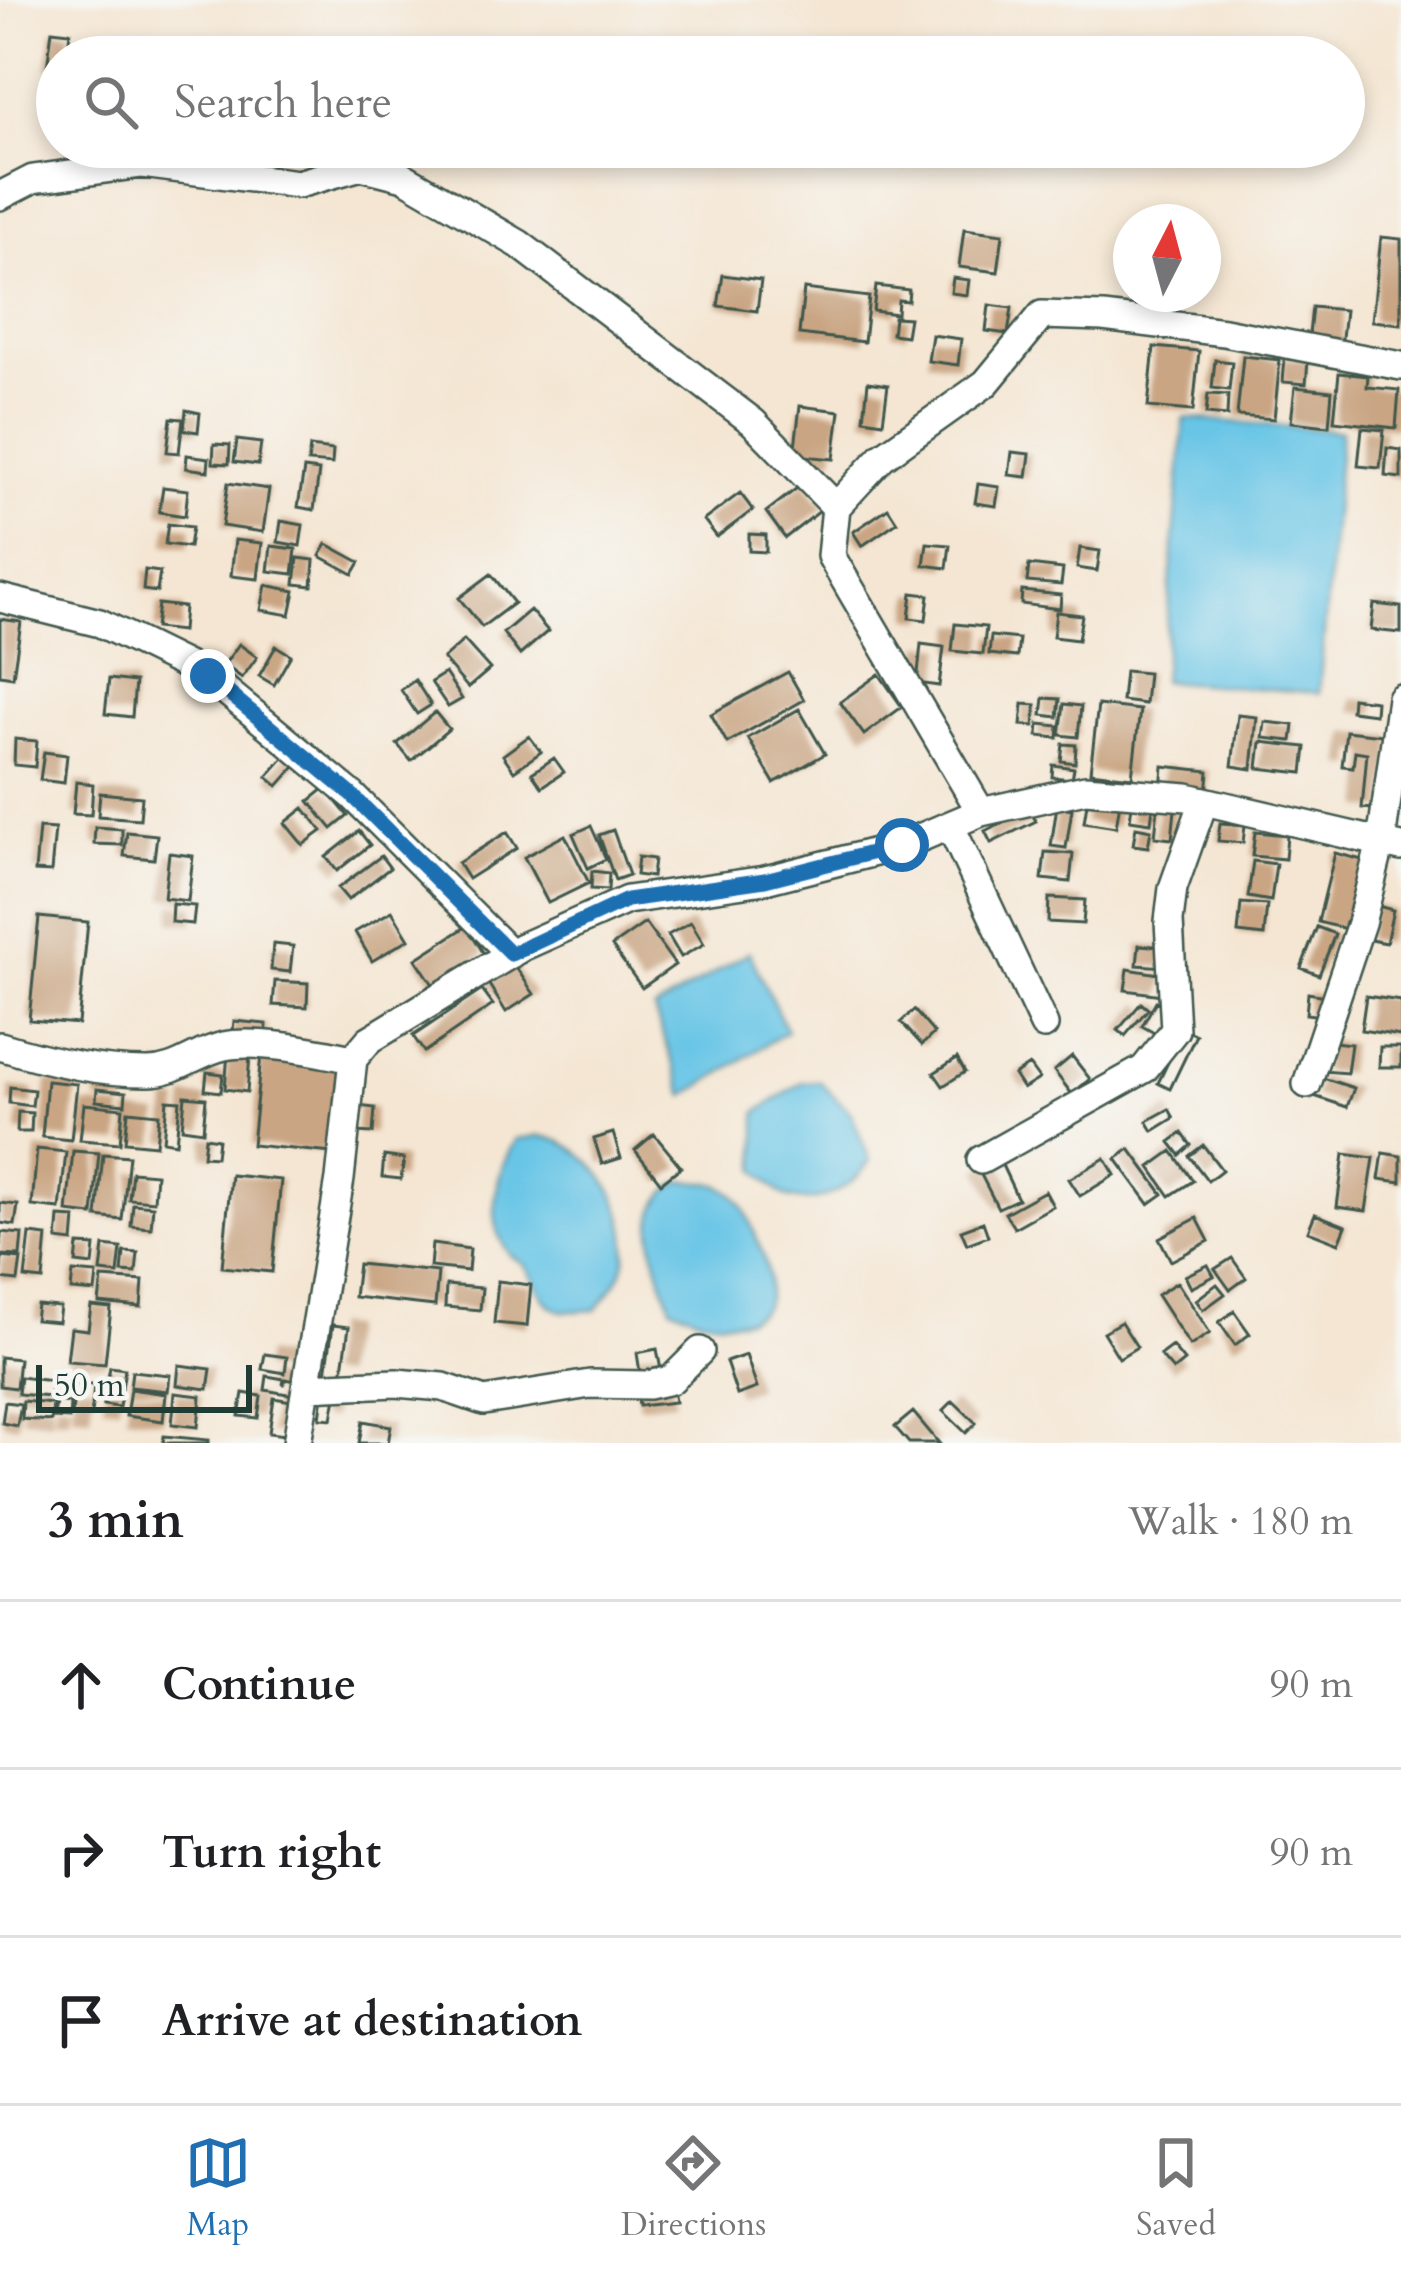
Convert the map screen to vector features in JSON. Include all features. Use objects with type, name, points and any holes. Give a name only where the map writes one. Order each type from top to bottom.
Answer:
[{"type":"street","points":[[0,196],[33,179],[113,168]]},
{"type":"street","points":[[173,168],[298,184],[354,168]]},
{"type":"street","points":[[368,168],[404,178],[519,244],[753,422],[836,507]]},
{"type":"street","points":[[981,812],[831,556],[836,507],[882,457],[986,383],[1042,315],[1103,316],[1224,332],[1401,367]]},
{"type":"street","points":[[0,598],[100,623],[208,676],[352,795],[511,954]]},
{"type":"street","points":[[1307,1084],[1391,845],[1401,698]]},
{"type":"street","points":[[297,1443],[340,1179],[353,1059],[369,1040],[511,954],[627,900],[765,880],[902,845],[981,812],[1085,789],[1204,801],[1391,845]]},
{"type":"street","points":[[981,1160],[1144,1069],[1175,1030],[1168,921],[1173,888],[1204,801]]},
{"type":"street","points":[[950,825],[1044,1025]]},
{"type":"street","points":[[0,1046],[40,1058],[146,1072],[174,1069],[225,1046],[297,1048],[353,1059]]},
{"type":"street","points":[[306,1387],[396,1383],[443,1387],[484,1401],[590,1384],[648,1385],[670,1380],[700,1351]]},
{"type":"water","points":[[1184,418],[1341,431],[1319,693],[1162,681]]},
{"type":"water","points":[[749,952],[787,1031],[685,1096],[654,1010]]},
{"type":"water","points":[[819,1081],[851,1113],[870,1160],[834,1192],[799,1200],[783,1195],[757,1171],[757,1112],[803,1082]]},
{"type":"water","points":[[539,1136],[578,1152],[595,1167],[619,1206],[625,1228],[622,1271],[596,1310],[567,1311],[552,1306],[525,1266],[510,1254],[497,1227],[496,1196],[509,1151],[516,1139]]},
{"type":"water","points":[[683,1181],[724,1188],[746,1213],[768,1275],[766,1303],[759,1312],[730,1321],[671,1307],[655,1256],[652,1221],[667,1192]]},
{"type":"building","points":[[52,30],[70,32],[70,36],[51,36]]},
{"type":"building","points":[[964,229],[1003,234],[998,272],[959,267]]},
{"type":"building","points":[[1381,237],[1401,239],[1401,324],[1372,321]]},
{"type":"building","points":[[723,275],[761,280],[757,311],[718,306]]},
{"type":"building","points":[[953,278],[969,280],[967,295],[951,293]]},
{"type":"building","points":[[876,286],[909,290],[908,301],[898,300],[897,314],[873,311]]},
{"type":"building","points":[[804,289],[869,297],[864,342],[799,334]]},
{"type":"building","points":[[989,305],[1012,308],[1008,334],[986,331]]},
{"type":"building","points":[[1312,307],[1345,310],[1341,347],[1308,344]]},
{"type":"building","points":[[894,317],[909,318],[906,336],[892,334]]},
{"type":"building","points":[[932,335],[961,339],[958,365],[928,361]]},
{"type":"building","points":[[1154,347],[1199,351],[1193,411],[1148,407]]},
{"type":"building","points":[[1243,356],[1280,360],[1274,419],[1237,416]]},
{"type":"building","points":[[1285,358],[1308,361],[1306,384],[1283,382]]},
{"type":"building","points":[[1215,360],[1232,362],[1229,390],[1212,388]]},
{"type":"building","points":[[1339,373],[1368,376],[1367,387],[1399,390],[1396,428],[1334,421]]},
{"type":"building","points":[[868,382],[888,385],[883,422],[864,419]]},
{"type":"building","points":[[1295,387],[1332,391],[1329,426],[1291,422]]},
{"type":"building","points":[[1208,394],[1228,395],[1227,416],[1206,414]]},
{"type":"building","points":[[800,406],[840,411],[834,459],[794,455]]},
{"type":"building","points":[[186,410],[200,413],[198,432],[184,430]]},
{"type":"building","points":[[171,418],[183,419],[179,453],[167,452]]},
{"type":"building","points":[[1362,428],[1384,430],[1380,468],[1358,466]]},
{"type":"building","points":[[237,440],[261,443],[258,465],[234,462]]},
{"type":"building","points":[[214,444],[230,445],[229,464],[213,463]]},
{"type":"building","points":[[310,447],[333,450],[332,464],[308,462]]},
{"type":"building","points":[[1387,448],[1401,450],[1401,478],[1385,476]]},
{"type":"building","points":[[1012,452],[1030,454],[1027,477],[1009,475]]},
{"type":"building","points":[[187,455],[209,458],[208,471],[186,468]]},
{"type":"building","points":[[304,469],[319,471],[314,510],[298,507]]},
{"type":"building","points":[[805,482],[824,508],[785,538],[766,512]]},
{"type":"building","points":[[228,483],[269,489],[263,532],[222,526]]},
{"type":"building","points":[[978,484],[999,487],[996,506],[975,503]]},
{"type":"building","points":[[163,487],[188,490],[185,516],[159,512]]},
{"type":"building","points":[[740,493],[753,510],[717,537],[704,520]]},
{"type":"building","points":[[888,508],[897,522],[862,546],[853,532]]},
{"type":"building","points":[[281,521],[303,525],[300,546],[278,542]]},
{"type":"building","points":[[168,524],[192,527],[189,547],[165,544]]},
{"type":"building","points":[[749,534],[766,535],[766,552],[749,551]]},
{"type":"building","points":[[235,540],[262,543],[258,579],[231,576]]},
{"type":"building","points":[[927,543],[950,545],[947,568],[924,565]]},
{"type":"building","points":[[327,544],[360,562],[353,574],[320,556]]},
{"type":"building","points":[[271,546],[296,549],[293,574],[268,571]]},
{"type":"building","points":[[1080,548],[1100,551],[1097,571],[1077,568]]},
{"type":"building","points":[[298,558],[314,560],[312,586],[295,584]]},
{"type":"building","points":[[1029,565],[1063,569],[1061,585],[1027,582]]},
{"type":"building","points":[[145,570],[160,572],[157,592],[143,590]]},
{"type":"building","points":[[491,574],[514,603],[482,627],[459,598]]},
{"type":"building","points":[[266,585],[295,591],[290,615],[261,610]]},
{"type":"building","points":[[1022,591],[1061,595],[1060,609],[1021,604]]},
{"type":"building","points":[[912,593],[929,595],[926,620],[909,618]]},
{"type":"building","points":[[158,604],[184,607],[182,631],[155,628]]},
{"type":"building","points":[[1374,604],[1401,607],[1401,633],[1371,630]]},
{"type":"building","points":[[530,610],[548,631],[520,655],[503,633]]},
{"type":"building","points":[[1056,612],[1082,615],[1078,640],[1053,637]]},
{"type":"building","points":[[0,619],[21,622],[13,677],[0,675]]},
{"type":"building","points":[[955,624],[986,627],[983,654],[952,651]]},
{"type":"building","points":[[991,636],[1019,639],[1017,657],[989,654]]},
{"type":"building","points":[[464,640],[490,669],[468,688],[443,659]]},
{"type":"building","points":[[239,644],[257,657],[242,678],[224,665]]},
{"type":"building","points":[[921,644],[944,647],[939,686],[917,683]]},
{"type":"building","points":[[276,646],[291,655],[274,685],[259,676]]},
{"type":"building","points":[[1125,671],[1148,673],[1145,704],[1122,701]]},
{"type":"building","points":[[788,672],[804,700],[727,743],[711,714]]},
{"type":"building","points":[[445,673],[462,699],[448,707],[431,682]]},
{"type":"building","points":[[879,674],[902,707],[864,735],[840,702]]},
{"type":"building","points":[[109,679],[135,682],[132,717],[105,714]]},
{"type":"building","points":[[415,680],[431,705],[417,714],[401,690]]},
{"type":"building","points":[[1044,698],[1060,699],[1058,717],[1042,715]]},
{"type":"building","points":[[1352,698],[1376,701],[1375,714],[1351,711]]},
{"type":"building","points":[[1023,704],[1036,705],[1034,726],[1021,725]]},
{"type":"building","points":[[1064,704],[1081,706],[1078,737],[1060,735]]},
{"type":"building","points":[[1098,705],[1140,710],[1132,777],[1090,772]]},
{"type":"building","points":[[799,709],[825,754],[774,783],[748,738]]},
{"type":"building","points":[[435,712],[449,729],[411,761],[397,744]]},
{"type":"building","points":[[1238,715],[1257,717],[1252,769],[1232,766]]},
{"type":"building","points":[[1265,722],[1294,725],[1292,741],[1263,738]]},
{"type":"building","points":[[1039,724],[1059,726],[1058,738],[1038,736]]},
{"type":"building","points":[[1346,731],[1392,736],[1384,810],[1362,808],[1367,753],[1355,751],[1353,767],[1342,766]]},
{"type":"building","points":[[529,736],[541,752],[514,771],[503,755]]},
{"type":"building","points":[[15,739],[37,741],[35,767],[14,765]]},
{"type":"building","points":[[1261,742],[1306,747],[1303,773],[1258,768]]},
{"type":"building","points":[[1063,744],[1076,745],[1075,763],[1061,761]]},
{"type":"building","points":[[290,751],[301,760],[278,786],[267,777]]},
{"type":"building","points":[[44,752],[67,755],[64,783],[40,780]]},
{"type":"building","points":[[554,758],[564,772],[542,787],[532,773]]},
{"type":"building","points":[[1053,765],[1074,768],[1072,779],[1052,777]]},
{"type":"building","points":[[1163,766],[1209,771],[1207,794],[1161,789]]},
{"type":"building","points":[[76,782],[93,784],[91,815],[73,814]]},
{"type":"building","points":[[325,788],[348,816],[332,829],[309,801]]},
{"type":"building","points":[[100,793],[142,797],[140,819],[98,816]]},
{"type":"building","points":[[1088,797],[1120,802],[1116,827],[1084,822]]},
{"type":"building","points":[[1132,805],[1153,807],[1151,823],[1130,820]]},
{"type":"building","points":[[1057,806],[1072,809],[1066,848],[1051,846]]},
{"type":"building","points":[[1158,807],[1175,810],[1172,839],[1155,837]]},
{"type":"building","points":[[304,808],[322,831],[303,845],[285,823]]},
{"type":"building","points":[[1030,809],[1036,821],[991,843],[985,831]]},
{"type":"building","points":[[1220,823],[1245,825],[1243,843],[1218,841]]},
{"type":"building","points":[[591,826],[606,859],[588,868],[573,834]]},
{"type":"building","points":[[95,827],[122,829],[122,845],[94,844]]},
{"type":"building","points":[[1136,827],[1151,830],[1148,847],[1133,845]]},
{"type":"building","points":[[39,828],[55,829],[51,872],[35,871]]},
{"type":"building","points":[[613,830],[629,875],[615,880],[599,835]]},
{"type":"building","points":[[359,831],[370,845],[337,871],[326,857]]},
{"type":"building","points":[[127,832],[157,835],[154,859],[124,856]]},
{"type":"building","points":[[507,832],[517,848],[468,879],[458,863]]},
{"type":"building","points":[[1255,832],[1287,835],[1285,859],[1252,856]]},
{"type":"building","points":[[565,835],[589,883],[548,903],[524,857]]},
{"type":"building","points":[[1045,852],[1073,854],[1070,882],[1042,879]]},
{"type":"building","points":[[169,853],[193,856],[188,901],[164,898]]},
{"type":"building","points":[[1335,853],[1370,862],[1353,931],[1318,922]]},
{"type":"building","points":[[381,856],[390,868],[348,900],[338,888]]},
{"type":"building","points":[[638,857],[654,859],[652,877],[636,875]]},
{"type":"building","points":[[1253,861],[1276,864],[1271,901],[1248,897]]},
{"type":"building","points":[[592,871],[609,873],[608,890],[591,889]]},
{"type":"building","points":[[1049,898],[1085,900],[1083,924],[1048,922]]},
{"type":"building","points":[[1241,903],[1267,905],[1264,936],[1238,933]]},
{"type":"building","points":[[172,904],[195,906],[193,924],[171,922]]},
{"type":"building","points":[[1374,905],[1393,910],[1386,943],[1366,939]]},
{"type":"building","points":[[392,911],[409,939],[372,961],[355,932]]},
{"type":"building","points":[[39,917],[88,922],[78,1024],[29,1020]]},
{"type":"building","points":[[691,922],[704,944],[681,957],[668,935]]},
{"type":"building","points":[[645,923],[675,965],[642,988],[612,946]]},
{"type":"building","points":[[467,926],[484,954],[434,986],[416,959]]},
{"type":"building","points":[[1317,927],[1335,934],[1319,975],[1301,968]]},
{"type":"building","points":[[273,944],[293,946],[290,972],[271,970]]},
{"type":"building","points":[[1139,945],[1166,947],[1165,967],[1137,965]]},
{"type":"building","points":[[515,966],[534,994],[506,1012],[488,983]]},
{"type":"building","points":[[1128,969],[1165,975],[1162,995],[1125,990]]},
{"type":"building","points":[[275,981],[308,983],[307,1007],[273,1005]]},
{"type":"building","points":[[482,990],[493,1005],[424,1052],[413,1036]]},
{"type":"building","points":[[1308,993],[1325,996],[1322,1016],[1306,1014]]},
{"type":"building","points":[[1366,996],[1401,1001],[1401,1036],[1361,1030]]},
{"type":"building","points":[[1156,1001],[1170,1009],[1156,1034],[1142,1026]]},
{"type":"building","points":[[1141,1003],[1148,1009],[1125,1036],[1118,1030]]},
{"type":"building","points":[[914,1010],[934,1033],[922,1045],[901,1022]]},
{"type":"building","points":[[234,1021],[267,1024],[266,1043],[232,1039]]},
{"type":"building","points":[[1184,1029],[1196,1035],[1170,1089],[1158,1083]]},
{"type":"building","points":[[1326,1041],[1351,1044],[1347,1073],[1322,1071]]},
{"type":"building","points":[[1380,1047],[1401,1047],[1401,1067],[1379,1067]]},
{"type":"building","points":[[228,1053],[250,1055],[247,1092],[225,1089]]},
{"type":"building","points":[[261,1055],[342,1063],[333,1153],[252,1145]]},
{"type":"building","points":[[1072,1056],[1090,1079],[1072,1094],[1054,1071]]},
{"type":"building","points":[[957,1058],[965,1072],[943,1086],[934,1073]]},
{"type":"building","points":[[1029,1065],[1039,1079],[1023,1089],[1014,1075]]},
{"type":"building","points":[[207,1072],[223,1074],[221,1092],[205,1090]]},
{"type":"building","points":[[1320,1077],[1354,1088],[1347,1107],[1314,1096]]},
{"type":"building","points":[[47,1081],[77,1084],[71,1140],[42,1137]]},
{"type":"building","points":[[10,1087],[34,1090],[32,1106],[9,1103]]},
{"type":"building","points":[[97,1089],[126,1092],[125,1104],[96,1101]]},
{"type":"building","points":[[185,1096],[206,1098],[203,1131],[182,1128]]},
{"type":"building","points":[[167,1100],[180,1101],[176,1143],[163,1141]]},
{"type":"building","points":[[84,1104],[123,1108],[120,1143],[80,1140]]},
{"type":"building","points":[[358,1106],[375,1108],[373,1133],[356,1132]]},
{"type":"building","points":[[1169,1109],[1174,1118],[1153,1131],[1147,1121]]},
{"type":"building","points":[[128,1111],[159,1114],[156,1145],[125,1142]]},
{"type":"building","points":[[18,1112],[32,1113],[31,1132],[17,1132]]},
{"type":"building","points":[[613,1133],[621,1158],[602,1164],[594,1139]]},
{"type":"building","points":[[1182,1133],[1191,1145],[1180,1155],[1170,1142]]},
{"type":"building","points":[[654,1134],[681,1167],[661,1183],[635,1150]]},
{"type":"building","points":[[205,1137],[218,1139],[216,1157],[203,1156]]},
{"type":"building","points":[[1203,1145],[1222,1170],[1208,1181],[1189,1156]]},
{"type":"building","points":[[37,1149],[66,1152],[60,1209],[32,1206]]},
{"type":"building","points":[[1130,1149],[1163,1194],[1149,1204],[1116,1159]]},
{"type":"building","points":[[73,1151],[99,1153],[93,1215],[67,1212]]},
{"type":"building","points":[[1172,1151],[1193,1181],[1170,1196],[1150,1167]]},
{"type":"building","points":[[1383,1153],[1401,1156],[1401,1182],[1379,1179]]},
{"type":"building","points":[[103,1154],[129,1156],[122,1220],[97,1217]]},
{"type":"building","points":[[1344,1154],[1374,1158],[1366,1211],[1337,1207]]},
{"type":"building","points":[[384,1156],[404,1159],[401,1179],[382,1177]]},
{"type":"building","points":[[1105,1158],[1115,1175],[1080,1196],[1069,1179]]},
{"type":"building","points":[[999,1159],[1018,1199],[998,1208],[978,1169]]},
{"type":"building","points":[[132,1172],[156,1174],[154,1201],[129,1199]]},
{"type":"building","points":[[231,1175],[281,1180],[272,1272],[222,1267]]},
{"type":"building","points":[[1045,1191],[1053,1206],[1014,1228],[1005,1213]]},
{"type":"building","points":[[0,1203],[18,1205],[15,1225],[0,1223]]},
{"type":"building","points":[[133,1204],[153,1206],[151,1228],[131,1226]]},
{"type":"building","points":[[1315,1214],[1346,1226],[1339,1243],[1308,1231]]},
{"type":"building","points":[[59,1217],[75,1218],[73,1242],[57,1240]]},
{"type":"building","points":[[1197,1218],[1209,1241],[1171,1261],[1159,1238]]},
{"type":"building","points":[[983,1222],[988,1236],[967,1244],[961,1230]]},
{"type":"building","points":[[1,1232],[22,1234],[20,1256],[0,1255]]},
{"type":"building","points":[[30,1234],[47,1236],[43,1280],[25,1278]]},
{"type":"building","points":[[432,1244],[470,1249],[468,1271],[430,1267]]},
{"type":"building","points":[[78,1245],[95,1246],[93,1265],[76,1263]]},
{"type":"building","points":[[104,1246],[121,1248],[118,1274],[101,1272]]},
{"type":"building","points":[[124,1252],[138,1253],[136,1273],[122,1272]]},
{"type":"building","points":[[2,1257],[21,1259],[18,1281],[0,1279]]},
{"type":"building","points":[[1232,1258],[1246,1278],[1230,1290],[1215,1269]]},
{"type":"building","points":[[358,1264],[438,1272],[435,1306],[354,1297]]},
{"type":"building","points":[[1208,1265],[1214,1276],[1191,1288],[1185,1276]]},
{"type":"building","points":[[73,1272],[97,1274],[95,1292],[71,1290]]},
{"type":"building","points":[[102,1278],[143,1281],[141,1307],[99,1303]]},
{"type":"building","points":[[498,1281],[531,1285],[527,1326],[494,1323]]},
{"type":"building","points":[[1177,1282],[1210,1333],[1190,1346],[1157,1295]]},
{"type":"building","points":[[1217,1284],[1225,1294],[1203,1310],[1196,1300]]},
{"type":"building","points":[[446,1285],[482,1288],[480,1310],[445,1307]]},
{"type":"building","points":[[37,1305],[60,1307],[58,1322],[35,1320]]},
{"type":"building","points":[[91,1306],[111,1308],[105,1364],[67,1361],[71,1328],[88,1330]]},
{"type":"building","points":[[1234,1311],[1250,1334],[1235,1345],[1219,1322]]},
{"type":"building","points":[[1121,1322],[1137,1347],[1119,1358],[1103,1332]]},
{"type":"building","points":[[333,1325],[349,1327],[342,1376],[326,1374]]},
{"type":"building","points":[[1172,1346],[1184,1361],[1173,1370],[1160,1355]]},
{"type":"building","points":[[657,1349],[662,1375],[641,1379],[637,1353]]},
{"type":"building","points":[[265,1354],[287,1357],[285,1373],[262,1369]]},
{"type":"building","points":[[746,1355],[757,1388],[737,1395],[726,1362]]},
{"type":"building","points":[[0,1357],[19,1359],[16,1388],[0,1386]]},
{"type":"building","points":[[179,1365],[211,1369],[208,1389],[177,1385]]},
{"type":"building","points":[[110,1367],[125,1369],[119,1407],[103,1405]]},
{"type":"building","points":[[132,1371],[170,1375],[168,1391],[130,1387]]},
{"type":"building","points":[[267,1376],[284,1379],[283,1385],[286,1379],[295,1381],[293,1395],[265,1390]]},
{"type":"building","points":[[20,1377],[52,1381],[50,1397],[18,1394]]},
{"type":"building","points":[[672,1383],[675,1402],[639,1406],[636,1388]]},
{"type":"building","points":[[75,1384],[94,1385],[91,1416],[72,1415]]},
{"type":"building","points":[[130,1389],[166,1394],[163,1421],[126,1416]]},
{"type":"building","points":[[175,1393],[201,1396],[198,1427],[172,1424]]},
{"type":"building","points":[[243,1393],[261,1396],[258,1418],[239,1416]]},
{"type":"building","points":[[323,1395],[336,1397],[332,1419],[320,1418]]},
{"type":"building","points":[[274,1398],[291,1401],[286,1435],[269,1433]]},
{"type":"building","points":[[23,1401],[53,1404],[51,1421],[22,1419]]},
{"type":"building","points":[[56,1401],[70,1403],[69,1419],[54,1418]]},
{"type":"building","points":[[953,1401],[976,1423],[966,1433],[943,1411]]},
{"type":"building","points":[[5,1402],[21,1404],[17,1426],[2,1423]]},
{"type":"building","points":[[913,1412],[939,1443],[909,1443],[895,1427]]},
{"type":"building","points":[[363,1421],[391,1426],[388,1443],[359,1443]]},
{"type":"building","points":[[164,1436],[209,1440],[209,1443],[163,1443]]},
{"type":"route","points":[[208,676],[352,795],[511,954],[627,900],[765,880],[902,845]]}]
